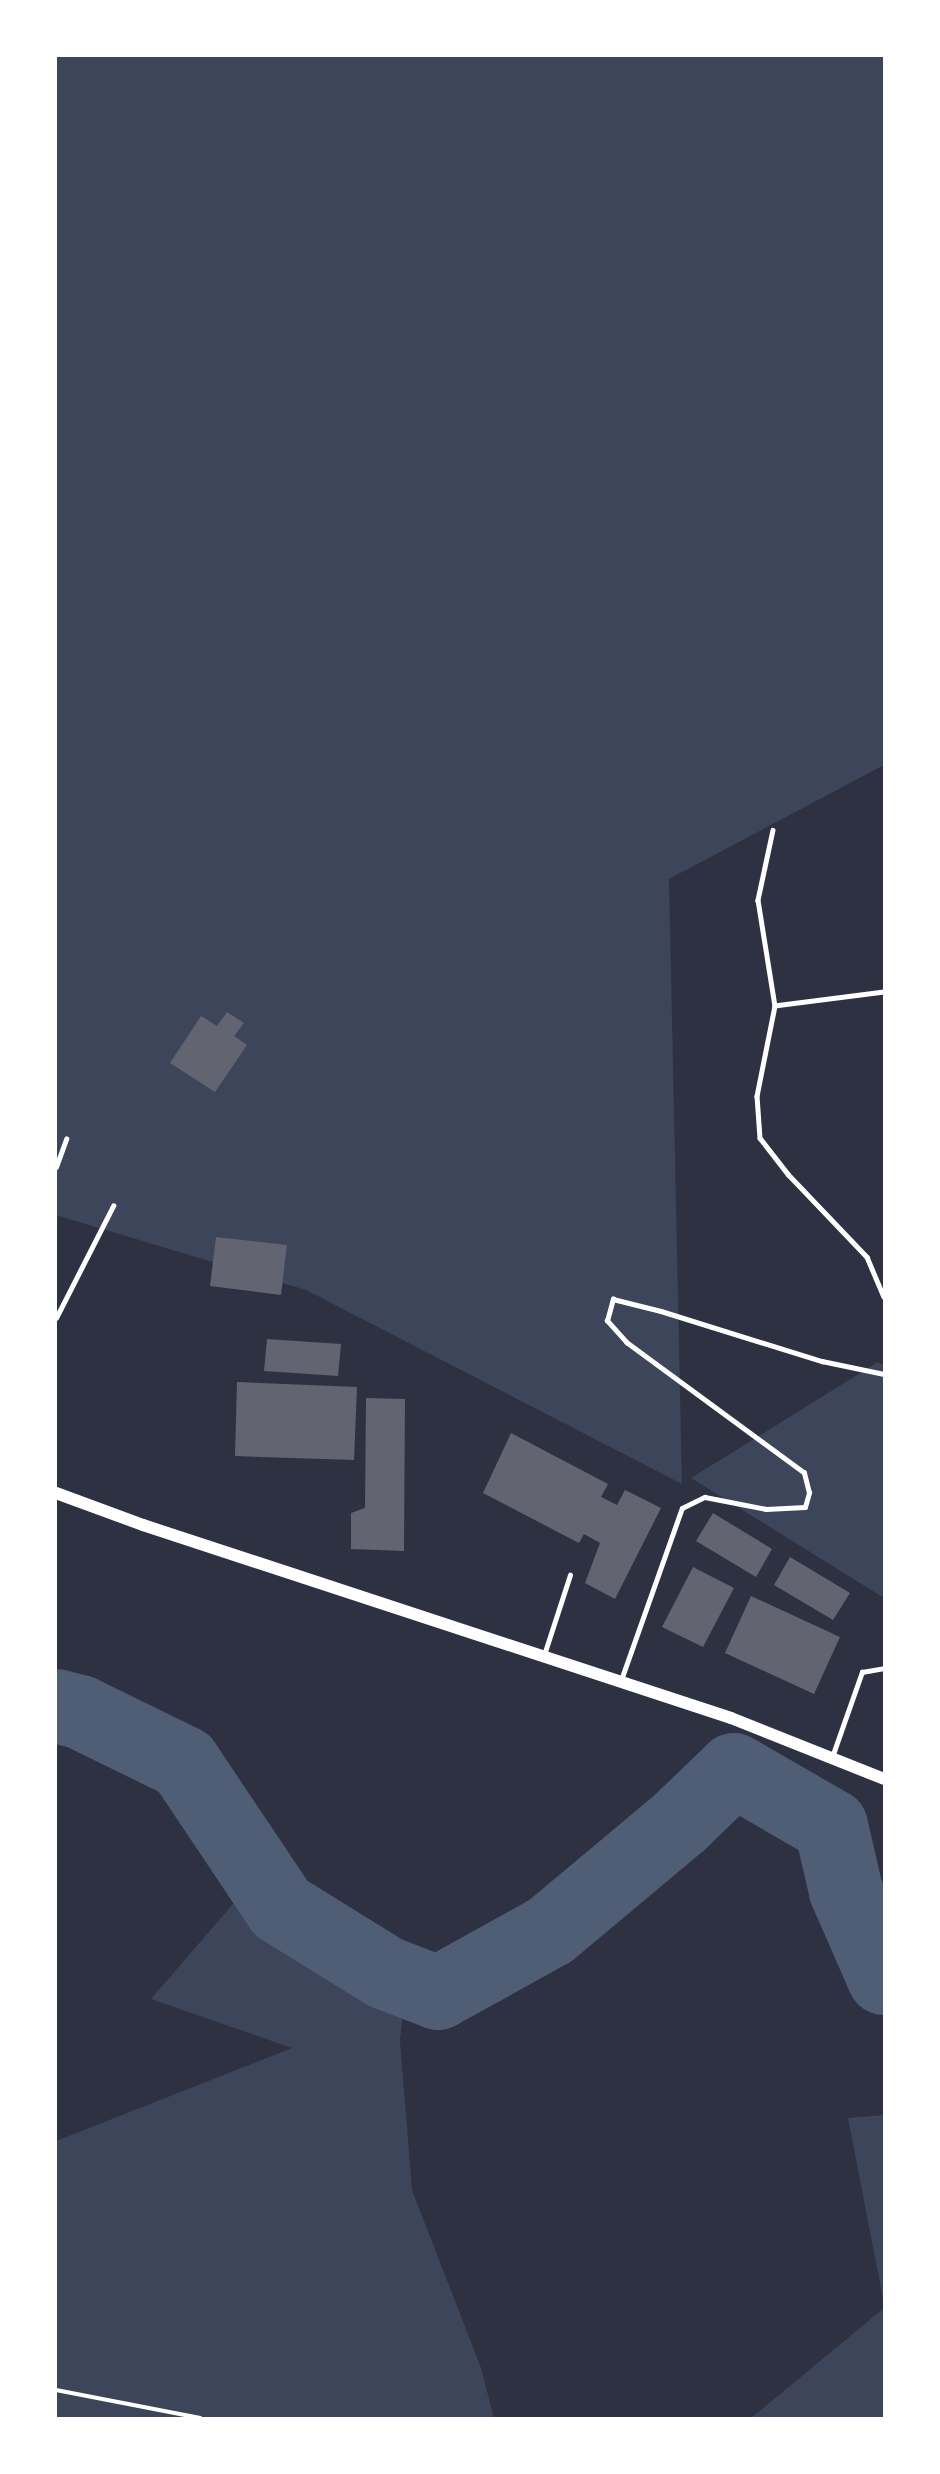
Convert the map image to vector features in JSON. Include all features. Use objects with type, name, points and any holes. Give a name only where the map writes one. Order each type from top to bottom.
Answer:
[{"type":"main road","points":[[56,1493],[143,1525],[731,1718],[885,1779]]},
{"type":"lane","points":[[773,830],[758,900],[776,1006],[757,1096],[760,1138],[788,1174],[867,1257],[885,1297]]},
{"type":"lane","points":[[776,1006],[885,992]]},
{"type":"lane","points":[[56,1167],[66,1139]]},
{"type":"lane","points":[[56,1318],[113,1206]]},
{"type":"lane","points":[[620,1683],[682,1508],[705,1497],[766,1509],[805,1506],[809,1493],[804,1473],[627,1343],[607,1321],[613,1299],[661,1311],[822,1361],[885,1374]]},
{"type":"lane","points":[[543,1657],[570,1575]]},
{"type":"lane","points":[[832,1757],[862,1672],[885,1668]]},
{"type":"path","points":[[56,2390],[200,2418]]},
{"type":"shaded area","points":[[56,56],[884,56],[884,765],[669,879],[682,1484],[306,1290],[56,1215]]},
{"type":"shaded area","points":[[878,1362],[884,1365],[884,1598],[691,1478]]},
{"type":"shaded area","points":[[270,1861],[410,1956],[400,2040],[412,2190],[481,2368],[494,2418],[56,2418],[56,2141],[292,2048],[151,1999]]},
{"type":"shaded area","points":[[884,2115],[884,2304],[848,2118]]},
{"type":"shaded area","points":[[884,2308],[884,2418],[751,2418]]},
{"type":"building","points":[[227,1012],[244,1023],[234,1036],[247,1045],[215,1092],[170,1063],[201,1016],[217,1026]]},
{"type":"building","points":[[216,1237],[287,1245],[281,1295],[210,1286]]},
{"type":"building","points":[[267,1339],[341,1344],[338,1376],[264,1371]]},
{"type":"building","points":[[237,1382],[357,1387],[354,1460],[235,1456]]},
{"type":"building","points":[[366,1398],[405,1399],[404,1551],[351,1549],[351,1513],[365,1508]]},
{"type":"building","points":[[511,1433],[608,1484],[601,1497],[617,1505],[625,1490],[661,1508],[615,1599],[585,1583],[600,1543],[584,1534],[579,1543],[483,1493]]},
{"type":"building","points":[[713,1513],[772,1549],[756,1577],[696,1541]]},
{"type":"building","points":[[790,1557],[850,1593],[833,1620],[774,1585]]},
{"type":"building","points":[[693,1567],[734,1588],[703,1647],[662,1627]]},
{"type":"building","points":[[751,1596],[840,1637],[814,1694],[725,1653]]},
{"type":"waterway","points":[[56,1706],[80,1712],[184,1763],[281,1908],[386,1973],[438,1993],[550,1931],[679,1823],[734,1770],[831,1826],[846,1891],[884,1978]]}]
